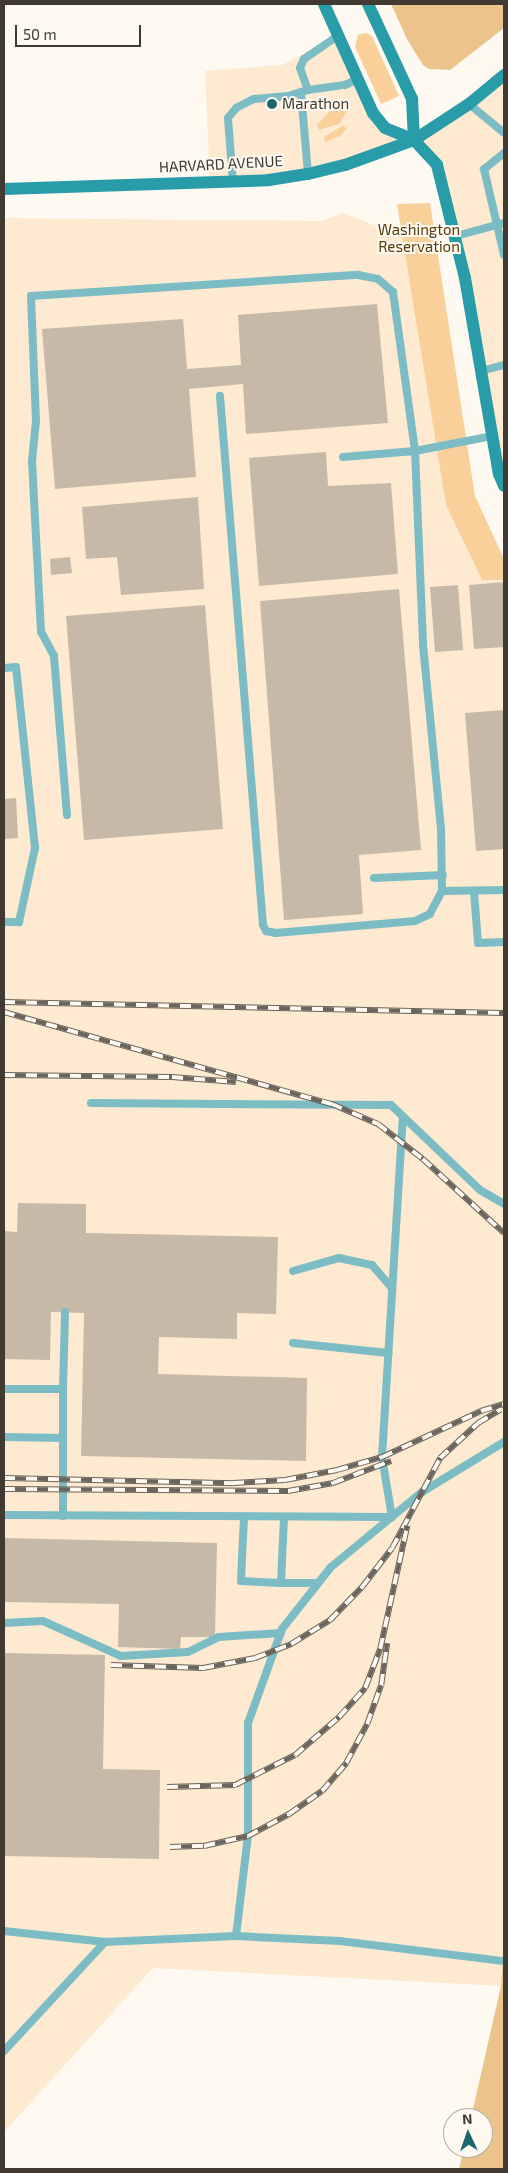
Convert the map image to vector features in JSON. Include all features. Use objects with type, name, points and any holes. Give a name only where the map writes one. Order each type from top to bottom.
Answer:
[{"type":"street","points":[[324,4],[373,112],[385,128],[414,140],[437,165],[456,236],[481,371],[497,440],[504,486]]},
{"type":"street","points":[[368,4],[412,99],[414,140]]},
{"type":"street","name":"HARVARD AVENUE","points":[[4,189],[233,182],[269,180],[308,174],[346,165],[414,140],[469,104],[504,75]]},
{"type":"lane","points":[[308,174],[304,91],[300,68],[304,59],[339,35]]},
{"type":"lane","points":[[233,182],[228,118],[249,101],[345,85],[358,79]]},
{"type":"lane","points":[[469,104],[504,133]]},
{"type":"lane","points":[[504,153],[484,169],[501,225],[504,256]]},
{"type":"lane","points":[[456,236],[501,225]]},
{"type":"lane","points":[[67,815],[54,656],[41,632],[32,461],[36,421],[31,296],[358,275],[378,279],[393,292],[415,451],[424,645],[441,828],[442,891],[430,914],[415,921],[276,933],[266,931],[263,924],[220,396]]},
{"type":"lane","points":[[481,371],[504,365]]},
{"type":"lane","points":[[343,457],[415,451],[497,440]]},
{"type":"lane","points":[[4,668],[16,667],[35,848],[19,922],[4,922]]},
{"type":"lane","points":[[374,878],[443,874]]},
{"type":"lane","points":[[442,891],[474,892],[504,890]]},
{"type":"lane","points":[[474,892],[478,943],[504,942]]},
{"type":"lane","points":[[91,1103],[391,1105],[480,1190],[504,1204]]},
{"type":"lane","points":[[392,1517],[382,1456],[403,1117]]},
{"type":"lane","points":[[293,1271],[339,1258],[372,1265],[392,1288]]},
{"type":"lane","points":[[63,1516],[62,1389],[65,1312]]},
{"type":"lane","points":[[293,1343],[388,1353]]},
{"type":"lane","points":[[4,1389],[62,1389]]},
{"type":"lane","points":[[4,1437],[63,1438]]},
{"type":"lane","points":[[236,1936],[248,1836],[248,1724],[281,1633],[331,1567],[422,1492],[504,1442]]},
{"type":"lane","points":[[4,1515],[392,1517]]},
{"type":"lane","points":[[244,1517],[241,1581],[318,1583]]},
{"type":"lane","points":[[282,1582],[284,1517]]},
{"type":"lane","points":[[4,1622],[43,1621],[121,1656],[188,1652],[220,1637],[281,1633]]},
{"type":"lane","points":[[4,1931],[105,1942],[236,1936],[340,1941],[504,1961]]},
{"type":"lane","points":[[4,2051],[105,1942]]},
{"type":"shaded area","points":[[391,4],[504,4],[504,28],[450,70],[429,69],[423,65],[407,39]]},
{"type":"shaded area","points":[[339,35],[373,113],[414,140],[345,165],[210,183],[205,71],[282,65]]},
{"type":"shaded area","points":[[504,75],[504,486],[481,371],[458,279],[456,236],[437,165],[414,140]]},
{"type":"shaded area","points":[[343,213],[403,236],[446,505],[482,580],[504,580],[504,1986],[153,1968],[4,2132],[4,218],[321,221]]},
{"type":"shaded area","points":[[503,1961],[504,2169],[459,2169],[462,2158],[493,2158],[493,2108],[473,2108],[501,1986]]},
{"type":"green space","points":[[366,33],[372,36],[399,96],[381,104],[355,47],[358,35]]},
{"type":"green space","points":[[347,100],[347,111],[339,124],[319,130],[317,125],[339,101]]},
{"type":"green space","points":[[343,126],[347,128],[340,136],[325,142],[324,137]]},
{"type":"green space","name":"Washington Reservation","points":[[430,203],[475,496],[504,559],[504,580],[482,580],[446,505],[397,204]]},
{"type":"building","points":[[377,304],[388,423],[246,434],[243,384],[189,389],[196,477],[55,489],[42,329],[183,319],[187,369],[241,365],[238,315]]},
{"type":"building","points":[[326,452],[328,486],[391,483],[398,574],[259,586],[249,458]]},
{"type":"building","points":[[198,497],[204,589],[121,595],[117,557],[86,559],[82,507]]},
{"type":"building","points":[[70,557],[72,573],[51,575],[50,559]]},
{"type":"building","points":[[504,582],[504,647],[474,649],[469,585]]},
{"type":"building","points":[[458,585],[463,650],[435,652],[430,587]]},
{"type":"building","points":[[399,589],[421,850],[359,855],[363,914],[284,920],[260,601]]},
{"type":"building","points":[[205,605],[223,829],[84,840],[66,616]]},
{"type":"building","points":[[504,710],[504,849],[476,851],[465,713]]},
{"type":"building","points":[[16,798],[18,838],[4,839],[4,799]]},
{"type":"building","points":[[18,1203],[86,1204],[86,1233],[278,1237],[276,1314],[237,1313],[237,1339],[159,1337],[158,1374],[307,1378],[306,1461],[81,1456],[84,1313],[51,1312],[50,1360],[4,1359],[4,1231],[17,1232]]},
{"type":"building","points":[[4,1538],[217,1543],[215,1637],[181,1637],[180,1649],[118,1647],[119,1604],[4,1602]]},
{"type":"building","points":[[4,1653],[105,1655],[103,1769],[160,1770],[159,1859],[4,1856]]},
{"type":"railway","points":[[4,1002],[504,1013]]},
{"type":"railway","points":[[4,1012],[332,1104],[378,1124],[423,1159],[504,1233]]},
{"type":"railway","points":[[4,1075],[172,1077],[236,1082]]},
{"type":"railway","points":[[4,1478],[233,1483],[285,1480],[337,1470],[382,1457],[481,1411],[504,1404]]},
{"type":"railway","points":[[111,1665],[203,1668],[255,1658],[291,1644],[330,1620],[362,1587],[392,1548],[440,1458],[478,1423],[500,1410]]},
{"type":"railway","points":[[4,1489],[288,1491],[333,1483],[391,1461]]},
{"type":"railway","points":[[167,1787],[235,1785],[295,1755],[339,1717],[365,1688],[380,1649],[407,1526]]},
{"type":"railway","points":[[170,1847],[204,1846],[248,1836],[289,1814],[322,1791],[346,1763],[367,1724],[381,1685],[387,1643]]},
{"type":"place","name":"Marathon","points":[[272,104]]}]
